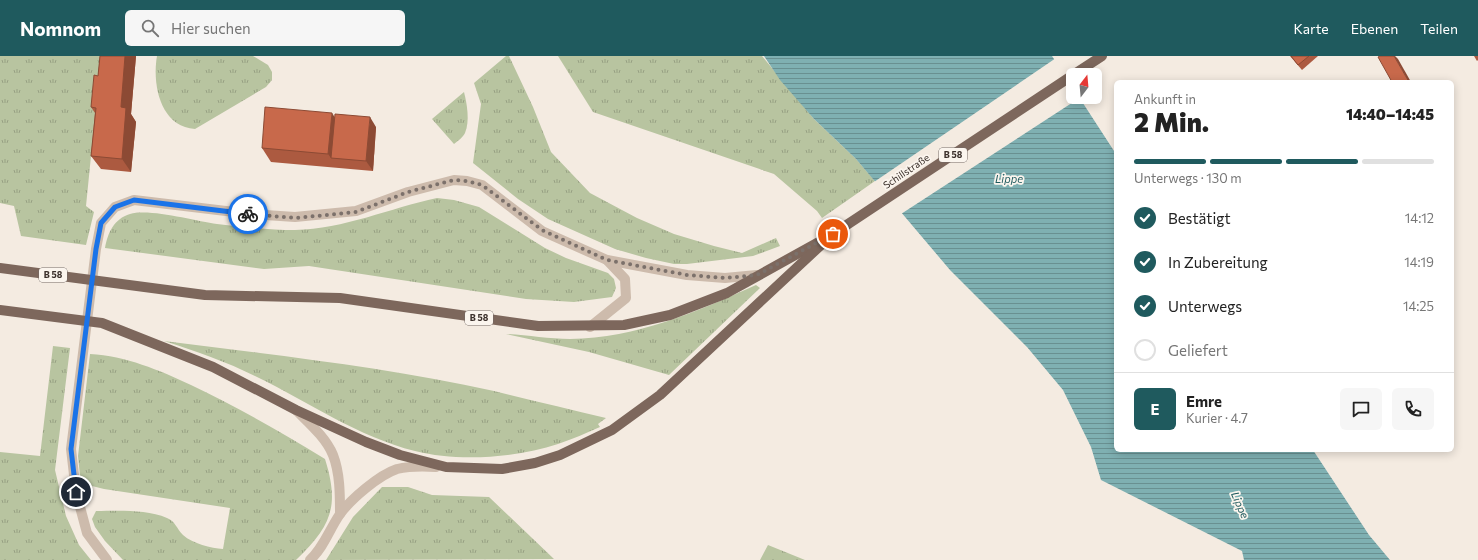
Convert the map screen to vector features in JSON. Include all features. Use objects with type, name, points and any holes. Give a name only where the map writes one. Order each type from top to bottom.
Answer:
[{"type":"main road","name":"Schillstraße","points":[[1084,68],[1102,56]]},
{"type":"main road","name":"Schillstraße","points":[[833,234],[1066,80]]},
{"type":"main road","name":"B 58","points":[[0,268],[205,295],[340,298],[538,326],[590,327],[624,325],[670,315],[727,292],[833,234]]},
{"type":"main road","name":"B 58","points":[[0,310],[102,323],[213,367],[296,410],[366,442],[400,455],[446,467],[502,469],[535,463],[560,455],[612,430],[660,395],[833,234]]},
{"type":"lane","points":[[107,560],[87,533],[76,492],[71,449],[96,249],[101,223],[115,207],[134,200],[296,218],[356,212],[408,192],[454,180],[467,181],[482,185],[542,230],[607,260],[687,275],[725,278],[757,275]]},
{"type":"lane","points":[[590,327],[626,298],[625,279],[607,260]]},
{"type":"lane","points":[[296,410],[318,432],[333,454],[339,478],[340,514]]},
{"type":"lane","points":[[310,560],[319,552],[340,514],[364,490],[396,470],[414,466],[446,467]]},
{"type":"green space","points":[[0,56],[101,56],[86,206],[94,212],[86,245],[21,236],[14,206],[0,203]]},
{"type":"green space","points":[[157,56],[253,56],[268,65],[272,72],[272,80],[266,87],[195,129],[183,126],[174,121],[166,112],[161,102],[156,79]]},
{"type":"green space","points":[[506,56],[509,56],[533,107],[551,152],[590,193],[637,218],[674,234],[714,246],[742,253],[776,238],[780,246],[753,256],[687,264],[674,264],[615,249],[548,219],[518,199],[473,163],[481,104],[474,83]]},
{"type":"green space","points":[[558,56],[762,56],[814,119],[856,159],[875,181],[822,218],[817,211],[774,174],[593,112]]},
{"type":"green space","points":[[464,92],[468,112],[467,128],[463,136],[454,144],[432,119]]},
{"type":"green space","points":[[437,198],[454,200],[479,207],[545,248],[566,258],[608,273],[614,279],[616,288],[612,297],[574,302],[526,299],[309,266],[264,269],[105,248],[113,227],[120,219],[130,214],[161,214],[227,225],[295,230],[313,229],[349,222]]},
{"type":"green space","points":[[756,285],[760,288],[669,375],[589,352],[506,334],[570,339],[595,338],[619,334],[666,322],[711,305]]},
{"type":"green space","points":[[164,341],[329,362],[412,375],[494,391],[606,418],[598,424],[600,427],[579,436],[542,449],[524,453],[487,457],[450,457],[432,454],[394,445],[374,437],[234,366]]},
{"type":"green space","points":[[53,346],[70,348],[55,470],[66,516],[79,545],[91,560],[0,560],[0,452],[40,456]]},
{"type":"green space","points":[[90,354],[103,355],[129,361],[179,379],[242,411],[325,459],[332,490],[332,503],[325,526],[308,548],[296,560],[123,560],[105,541],[95,527],[92,519],[96,511],[132,511],[159,515],[172,521],[183,535],[192,541],[208,547],[223,549],[230,508],[104,489],[92,486],[80,476],[78,456]]},
{"type":"green space","points":[[382,487],[408,487],[432,495],[489,497],[554,559],[326,560],[353,517]]},
{"type":"green space","points":[[768,545],[805,560],[760,560]]},
{"type":"water","name":"Lippe","points":[[764,56],[1052,56],[1066,77],[1066,104],[1084,104],[1114,151],[1114,452],[1314,452],[1369,535],[1390,560],[1244,560],[1242,551],[1101,480],[1091,447],[1063,390],[1027,347],[950,270],[856,159],[814,119],[780,80]]},
{"type":"pier","points":[[1056,58],[1066,73],[1066,104],[1070,104],[901,214],[874,182]]},
{"type":"building","points":[[100,56],[125,56],[121,107],[126,108],[122,159],[91,156],[96,108],[91,107],[94,75],[98,76]]},
{"type":"building","points":[[1291,56],[1309,56],[1298,65]]},
{"type":"building","points":[[1394,56],[1408,80],[1391,80],[1378,57]]},
{"type":"building","points":[[265,107],[332,113],[328,154],[262,148]]},
{"type":"building","points":[[335,114],[370,117],[366,161],[331,158]]},
{"type":"way so far","points":[[248,214],[296,218],[356,212],[408,192],[454,180],[467,181],[482,185],[542,230],[607,260],[687,275],[725,278],[757,275],[833,234]]},
{"type":"route","points":[[76,492],[71,449],[96,249],[101,223],[115,207],[134,200],[248,214]]}]
